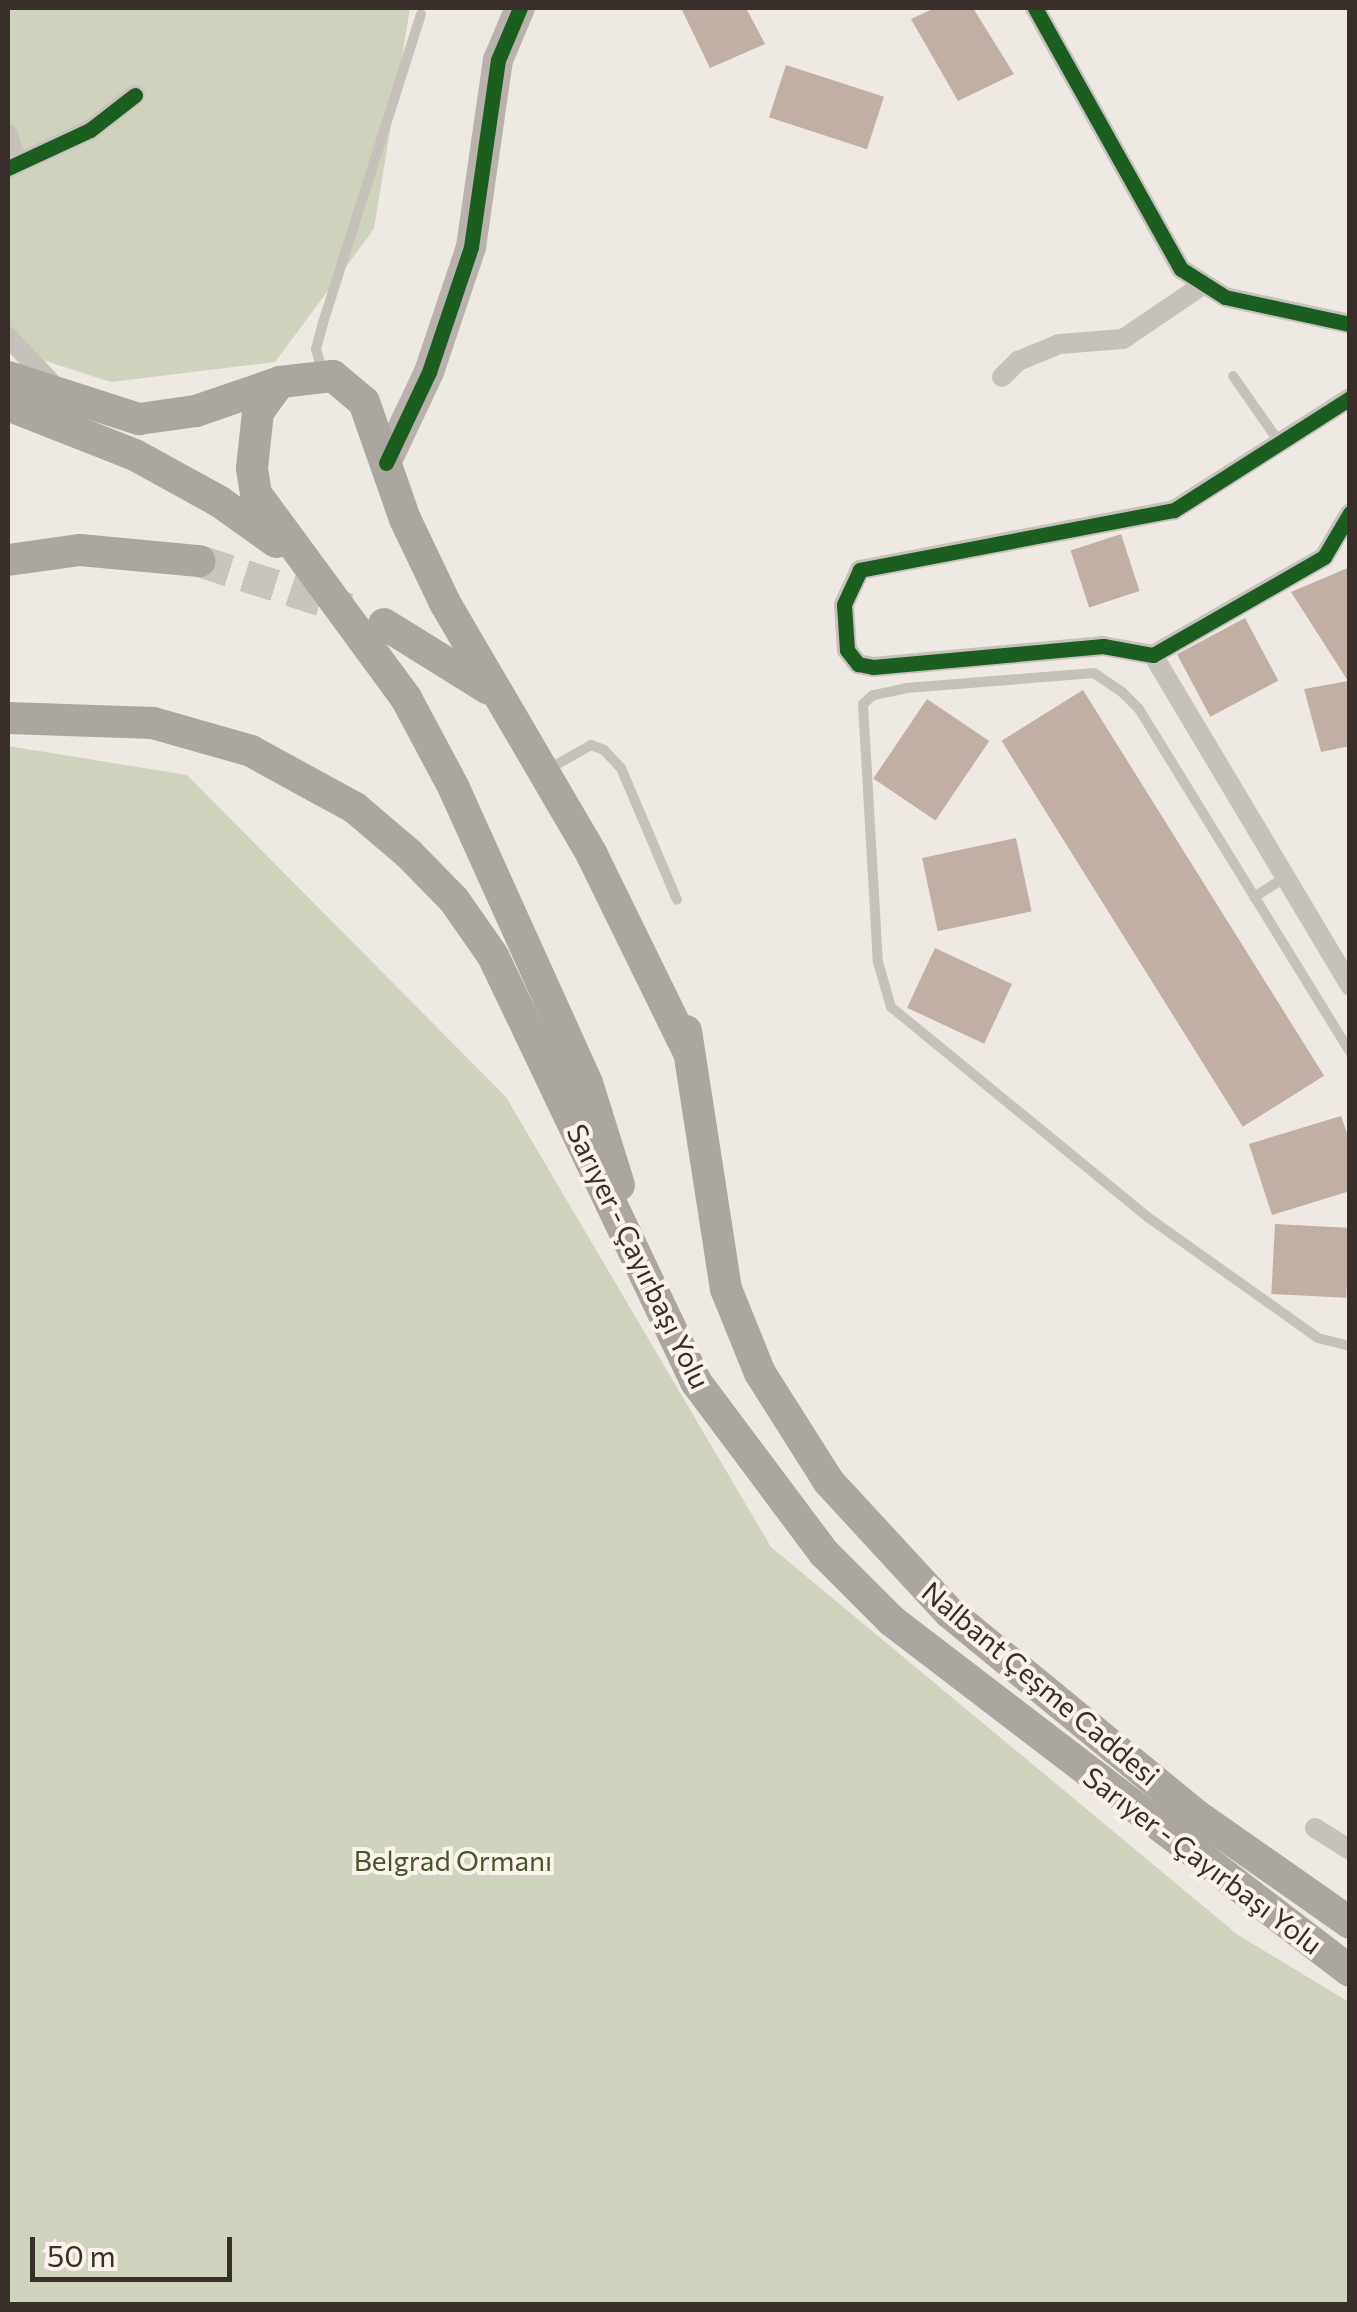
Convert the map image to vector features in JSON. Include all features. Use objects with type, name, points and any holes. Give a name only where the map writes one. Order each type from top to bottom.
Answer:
[{"type":"main road","name":"Nalbant Çeşme Caddesi","points":[[324,376],[353,388],[364,402],[405,519],[493,691],[592,856],[689,1053],[726,1289],[760,1372],[829,1482],[950,1613],[1196,1815],[1350,1923]]},
{"type":"main road","points":[[8,378],[139,419],[196,411],[280,382],[324,376]]},
{"type":"main road","points":[[280,382],[258,412],[252,468],[256,494],[280,534],[322,581],[406,698],[454,788],[608,1135],[630,1237]]},
{"type":"main road","points":[[8,405],[180,479],[262,530],[322,581]]},
{"type":"main road","points":[[8,560],[80,550],[199,560]]},
{"type":"main road","points":[[384,624],[493,691]]},
{"type":"main road","name":"Sarıyer - Çayırbaşı Yolu","points":[[8,718],[82,716],[192,733],[251,751],[355,808],[454,900],[493,956],[696,1382],[824,1554],[892,1621],[1350,1970]]},
{"type":"street","points":[[386,463],[429,372],[471,247],[498,60],[520,8]]},
{"type":"street","points":[[1035,8],[1181,268],[1201,286],[1350,324]]},
{"type":"street","points":[[8,134],[12,167],[90,130],[134,95]]},
{"type":"street","points":[[1002,377],[1018,361],[1059,344],[1122,339],[1201,286]]},
{"type":"street","points":[[8,337],[64,396]]},
{"type":"street","points":[[1350,398],[1174,510],[1137,522],[916,555],[860,570],[844,605],[847,650],[858,664],[873,667],[1104,646],[1153,655],[1324,556],[1345,537],[1350,513]]},
{"type":"street","points":[[1153,655],[1350,986]]},
{"type":"street","points":[[1315,1828],[1350,1850]]},
{"type":"lane","points":[[324,376],[316,349],[323,322],[421,14]]},
{"type":"lane","points":[[1233,376],[1280,444]]},
{"type":"lane","points":[[1350,1052],[1139,709],[1094,673],[906,688],[873,695],[864,704],[878,962],[891,1007],[1150,1218],[1318,1338],[1350,1346]]},
{"type":"lane","points":[[542,773],[592,745],[604,750],[621,768],[676,900]]},
{"type":"lane","points":[[1254,897],[1285,878]]},
{"type":"green space","points":[[8,8],[410,8],[374,229],[275,362],[111,382],[8,349]]},
{"type":"green space","name":"Belgrad Ormanı","points":[[8,746],[187,775],[506,1097],[771,1547],[1238,1935],[1349,2002],[1349,2304],[8,2304]]},
{"type":"building","points":[[681,8],[746,8],[765,44],[710,68]]},
{"type":"building","points":[[935,8],[973,8],[1014,74],[958,101],[911,19]]},
{"type":"building","points":[[786,65],[884,97],[867,149],[769,117]]},
{"type":"building","points":[[1121,534],[1140,591],[1089,607],[1071,550]]},
{"type":"building","points":[[1350,567],[1350,746],[1321,752],[1304,689],[1348,681],[1291,592]]},
{"type":"building","points":[[1245,618],[1278,681],[1210,717],[1177,654]]},
{"type":"building","points":[[1083,690],[1324,1076],[1243,1127],[1002,741]]},
{"type":"building","points":[[927,699],[989,741],[935,821],[873,779]]},
{"type":"building","points":[[1016,838],[1032,911],[938,931],[922,858]]},
{"type":"building","points":[[935,948],[1012,984],[984,1044],[907,1008]]},
{"type":"building","points":[[1341,1116],[1350,1142],[1350,1191],[1272,1215],[1249,1144]]},
{"type":"building","points":[[1275,1224],[1350,1228],[1346,1298],[1271,1294]]},
{"type":"tunnel","points":[[199,561],[348,609]]},
{"type":"cycle path","points":[[386,463],[429,372],[471,247],[498,60],[520,8]]},
{"type":"cycle path","points":[[1035,8],[1181,269],[1225,297],[1350,324]]},
{"type":"cycle path","points":[[8,168],[90,130],[135,95]]},
{"type":"cycle path","points":[[1350,398],[1174,510],[860,570],[844,605],[847,650],[858,664],[873,667],[1103,646],[1153,655],[1324,557],[1350,513]]}]
